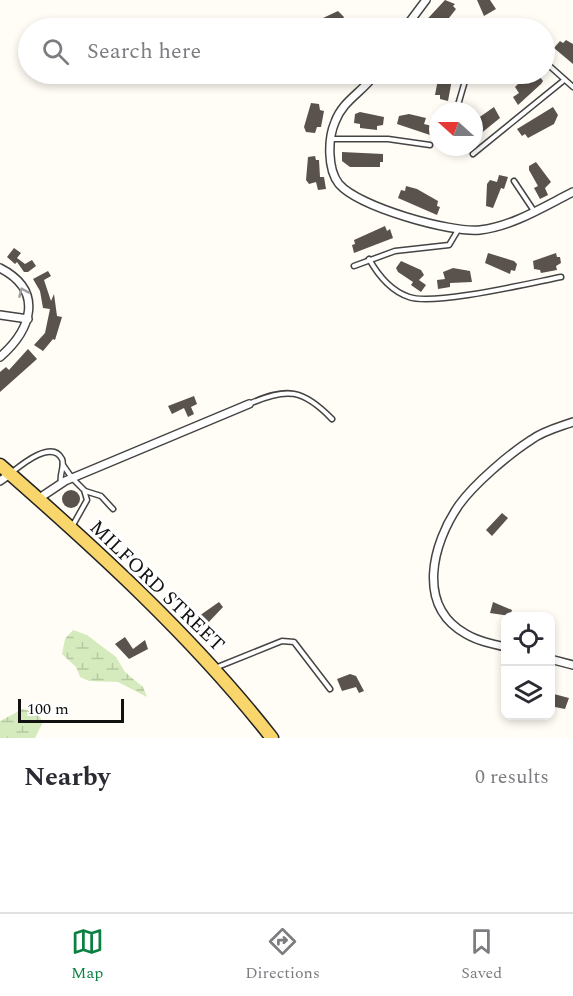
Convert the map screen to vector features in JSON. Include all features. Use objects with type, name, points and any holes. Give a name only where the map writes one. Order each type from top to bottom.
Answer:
[{"type":"main road","name":"MILFORD STREET","points":[[4,472],[38,499],[153,606],[214,669],[273,738]]},
{"type":"street","points":[[412,18],[426,0]]},
{"type":"street","points":[[365,84],[339,111],[331,139],[334,175],[346,189],[422,222],[458,230],[482,230],[497,226],[535,211],[573,192]]},
{"type":"street","points":[[0,268],[13,276],[25,292],[28,319],[17,342],[0,357]]},
{"type":"street","points":[[0,315],[28,319]]},
{"type":"street","points":[[38,499],[72,478],[249,404]]},
{"type":"street","points":[[501,646],[477,639],[452,623],[441,609],[433,588],[434,565],[454,514],[466,496],[532,439],[573,422]]},
{"type":"street","points":[[555,660],[573,665]]},
{"type":"lane","points":[[555,72],[573,87]]},
{"type":"lane","points":[[483,146],[564,81]]},
{"type":"lane","points":[[459,102],[464,84]]},
{"type":"lane","points":[[331,139],[388,139],[429,145]]},
{"type":"lane","points":[[514,181],[523,189],[535,211]]},
{"type":"lane","points":[[354,266],[395,251],[449,244],[458,230]]},
{"type":"lane","points":[[369,259],[388,284],[409,297],[420,300],[561,277]]},
{"type":"lane","points":[[249,404],[278,393],[294,393],[308,397],[332,419]]},
{"type":"lane","points":[[4,472],[28,459],[46,453],[59,455],[72,478],[84,490],[101,496],[113,509]]},
{"type":"lane","points":[[61,483],[63,465]]},
{"type":"lane","points":[[70,529],[84,509],[87,500],[84,490]]},
{"type":"lane","points":[[214,669],[282,641],[294,642],[330,689]]},
{"type":"green space","points":[[73,630],[87,635],[116,657],[125,672],[143,687],[147,697],[118,682],[89,681],[80,677],[76,667],[62,654],[65,639]]},
{"type":"green space","points":[[23,709],[37,713],[43,722],[35,738],[0,738],[0,721]]},
{"type":"building","points":[[445,0],[455,4],[453,6],[456,9],[449,18],[428,18]]},
{"type":"building","points":[[477,0],[490,0],[496,9],[484,16]]},
{"type":"building","points":[[338,11],[344,17],[343,18],[323,18]]},
{"type":"building","points":[[566,40],[573,44],[573,64],[555,49],[560,41],[563,43]]},
{"type":"building","points":[[437,84],[451,84],[448,101],[440,99],[440,95],[435,95]]},
{"type":"building","points":[[518,84],[541,84],[518,105],[513,97],[519,93],[515,87]]},
{"type":"building","points":[[311,103],[319,104],[320,110],[324,111],[321,127],[317,127],[315,133],[306,132],[304,127]]},
{"type":"building","points":[[494,107],[500,118],[483,132],[483,115]]},
{"type":"building","points":[[553,107],[558,115],[554,124],[528,138],[525,134],[522,136],[517,129]]},
{"type":"building","points":[[360,112],[384,117],[383,125],[377,126],[377,130],[360,128],[360,124],[354,123],[355,114]]},
{"type":"building","points":[[409,114],[426,118],[424,124],[429,125],[429,135],[397,124],[399,116]]},
{"type":"building","points":[[342,152],[383,154],[383,162],[380,162],[380,167],[350,167],[342,161]]},
{"type":"building","points":[[315,156],[316,160],[319,160],[320,177],[324,177],[326,189],[318,190],[316,182],[309,184],[306,180],[308,157]]},
{"type":"building","points":[[536,162],[551,182],[545,188],[548,195],[540,199],[534,188],[538,186],[529,170],[529,166]]},
{"type":"building","points":[[499,175],[508,177],[504,189],[501,188],[493,208],[486,206],[487,184],[490,180],[497,182]]},
{"type":"building","points":[[406,186],[417,189],[438,201],[437,206],[440,207],[437,215],[398,198],[401,190],[405,191]]},
{"type":"building","points":[[385,226],[387,231],[390,229],[393,238],[354,253],[352,245],[355,244],[354,240]]},
{"type":"building","points":[[14,248],[21,253],[17,258],[25,264],[32,260],[36,266],[24,272],[17,262],[15,264],[7,257]]},
{"type":"building","points":[[488,253],[514,261],[517,264],[515,271],[511,270],[510,274],[485,263]]},
{"type":"building","points":[[556,253],[561,263],[556,266],[557,270],[541,273],[540,270],[534,269],[533,261]]},
{"type":"building","points":[[401,261],[421,270],[424,275],[419,280],[426,285],[421,292],[411,285],[413,282],[398,272],[396,268]]},
{"type":"building","points":[[453,268],[470,271],[472,282],[450,283],[450,287],[438,289],[437,280],[445,279],[443,272]]},
{"type":"building","points":[[48,271],[51,276],[44,280],[51,301],[54,294],[57,316],[62,317],[55,340],[53,339],[43,351],[34,345],[45,333],[50,309],[43,308],[40,291],[33,279]]},
{"type":"building","points":[[28,349],[37,359],[0,392],[0,372],[6,367],[9,370]]},
{"type":"building","points":[[194,396],[197,404],[191,407],[194,414],[188,417],[184,408],[172,414],[168,406]]},
{"type":"building","points":[[71,490],[77,493],[80,499],[77,505],[71,508],[65,505],[62,499],[65,493]]},
{"type":"building","points":[[502,513],[508,518],[492,536],[486,530]]},
{"type":"building","points":[[219,602],[223,607],[205,626],[199,616]]},
{"type":"building","points":[[493,602],[512,610],[511,612],[501,612],[501,615],[490,613]]},
{"type":"building","points":[[125,637],[133,649],[145,640],[148,649],[129,659],[115,644]]},
{"type":"building","points":[[350,674],[356,676],[364,691],[359,693],[356,687],[342,691],[337,679]]},
{"type":"building","points":[[555,694],[569,698],[565,709],[555,707]]}]
